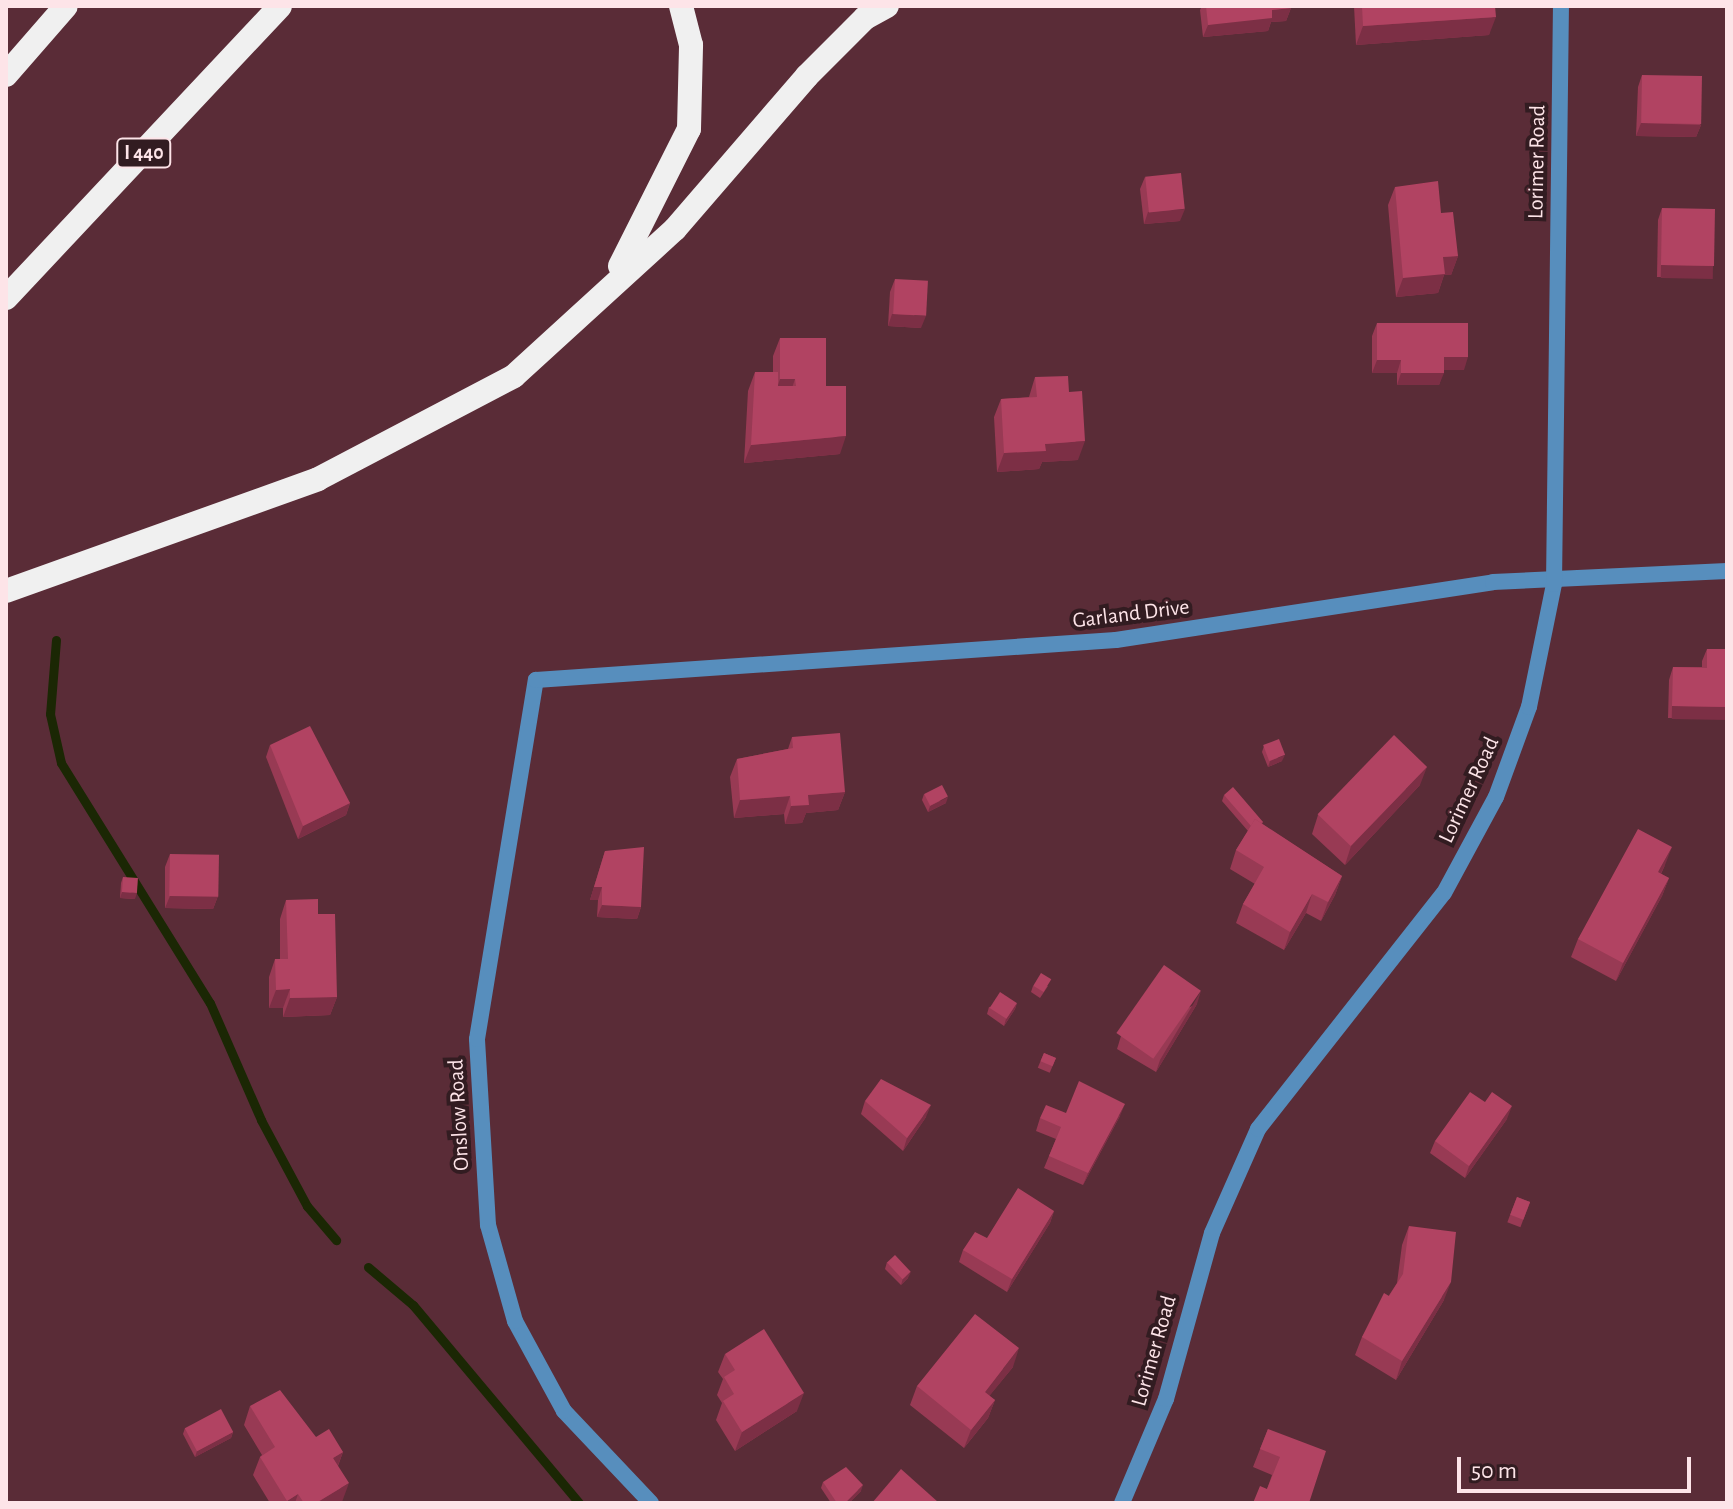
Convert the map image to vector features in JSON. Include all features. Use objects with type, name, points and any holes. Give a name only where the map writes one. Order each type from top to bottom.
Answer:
[{"type":"highway","points":[[6,75],[66,6]]},
{"type":"highway","name":"I 440","points":[[6,298],[280,6]]},
{"type":"highway","points":[[613,279],[689,129],[691,45],[681,6]]},
{"type":"highway","points":[[6,591],[318,479],[412,435],[514,376],[613,279],[675,229],[807,76],[865,18],[887,6]]},
{"type":"street","name":"Lorimer Road","points":[[1122,1503],[1166,1399],[1212,1233],[1258,1129],[1444,893],[1496,797],[1529,707],[1554,584],[1561,6]]},
{"type":"street","name":"Garland Drive","points":[[536,680],[1116,640],[1493,582],[1554,584],[1727,571]]},
{"type":"street","name":"Onslow Road","points":[[536,680],[477,1039],[488,1225],[515,1321],[564,1411],[651,1503]]},
{"type":"building","points":[[1206,6],[1291,8],[1272,10],[1272,18],[1208,25]]},
{"type":"building","points":[[1362,6],[1495,6],[1496,17],[1363,26]]},
{"type":"building","points":[[1642,75],[1702,76],[1701,124],[1641,123]]},
{"type":"building","points":[[1181,173],[1185,209],[1149,213],[1145,177]]},
{"type":"building","points":[[1438,181],[1441,213],[1453,212],[1458,256],[1443,257],[1445,274],[1403,278],[1395,187]]},
{"type":"building","points":[[1662,208],[1715,209],[1714,266],[1661,265]]},
{"type":"building","points":[[895,279],[928,281],[926,316],[893,314]]},
{"type":"building","points":[[1377,323],[1468,323],[1468,357],[1444,357],[1444,373],[1401,373],[1401,360],[1377,360]]},
{"type":"building","points":[[780,338],[826,338],[826,386],[846,386],[846,436],[751,445],[755,372],[778,372],[778,386],[796,386],[795,379],[780,379]]},
{"type":"building","points":[[1068,376],[1069,392],[1082,391],[1085,441],[1045,444],[1046,451],[1004,453],[1001,399],[1037,397],[1035,377]]},
{"type":"building","points":[[1707,649],[1727,649],[1727,707],[1672,706],[1673,667],[1707,668]]},
{"type":"building","points":[[310,726],[350,803],[303,826],[270,745]]},
{"type":"building","points":[[840,733],[845,792],[808,795],[809,805],[791,806],[790,796],[740,800],[737,759],[793,748],[792,737]]},
{"type":"building","points":[[1394,735],[1427,767],[1351,846],[1318,814]]},
{"type":"building","points":[[1279,739],[1285,755],[1269,761],[1263,745]]},
{"type":"building","points":[[942,785],[948,797],[930,806],[924,794]]},
{"type":"building","points":[[1233,787],[1263,822],[1255,819],[1251,826],[1224,795]]},
{"type":"building","points":[[1255,819],[1342,876],[1328,902],[1312,894],[1290,932],[1243,904],[1264,867],[1236,850]]},
{"type":"building","points":[[1638,829],[1672,847],[1658,872],[1669,878],[1623,963],[1578,939]]},
{"type":"building","points":[[644,847],[641,907],[602,905],[602,887],[594,887],[605,851]]},
{"type":"building","points":[[170,854],[219,855],[218,897],[169,896]]},
{"type":"building","points":[[123,877],[138,878],[137,893],[122,892]]},
{"type":"building","points":[[318,899],[318,914],[335,914],[337,997],[290,998],[290,989],[276,990],[275,959],[288,959],[286,900]]},
{"type":"building","points":[[1164,965],[1201,991],[1153,1059],[1116,1033]]},
{"type":"building","points":[[1041,973],[1051,979],[1044,992],[1033,986]]},
{"type":"building","points":[[1000,992],[1017,1003],[1006,1019],[990,1008]]},
{"type":"building","points":[[1044,1053],[1056,1058],[1052,1066],[1040,1061]]},
{"type":"building","points":[[881,1079],[931,1105],[907,1138],[865,1101]]},
{"type":"building","points":[[1079,1081],[1125,1104],[1088,1173],[1049,1156],[1061,1127],[1040,1118],[1046,1105],[1066,1113]]},
{"type":"building","points":[[1470,1092],[1485,1102],[1492,1092],[1512,1106],[1469,1166],[1435,1141]]},
{"type":"building","points":[[1018,1188],[1054,1211],[1012,1279],[963,1250],[975,1232],[987,1238]]},
{"type":"building","points":[[1517,1197],[1530,1202],[1523,1220],[1510,1215]]},
{"type":"building","points":[[1409,1226],[1456,1232],[1451,1282],[1402,1361],[1362,1337],[1384,1293],[1389,1296],[1403,1274]]},
{"type":"building","points":[[895,1255],[911,1272],[903,1279],[887,1263]]},
{"type":"building","points":[[975,1314],[1019,1348],[985,1392],[995,1400],[971,1430],[917,1386]]},
{"type":"building","points":[[764,1329],[804,1393],[742,1432],[723,1401],[734,1394],[724,1377],[735,1370],[725,1354]]},
{"type":"building","points":[[280,1390],[316,1437],[329,1429],[343,1452],[333,1458],[349,1483],[316,1503],[304,1503],[298,1494],[287,1501],[260,1457],[275,1447],[250,1406]]},
{"type":"building","points":[[221,1409],[233,1432],[197,1451],[185,1428]]},
{"type":"building","points":[[1268,1429],[1326,1451],[1309,1503],[1253,1503],[1260,1486],[1267,1489],[1280,1457],[1260,1449]]},
{"type":"building","points":[[846,1467],[863,1485],[845,1503],[837,1503],[823,1482]]},
{"type":"building","points":[[901,1469],[938,1502],[872,1503]]},
{"type":"waterway","points":[[56,640],[50,714],[61,763],[210,1003],[261,1120],[307,1206],[336,1240]]},
{"type":"waterway","points":[[368,1267],[413,1305],[579,1503]]}]
